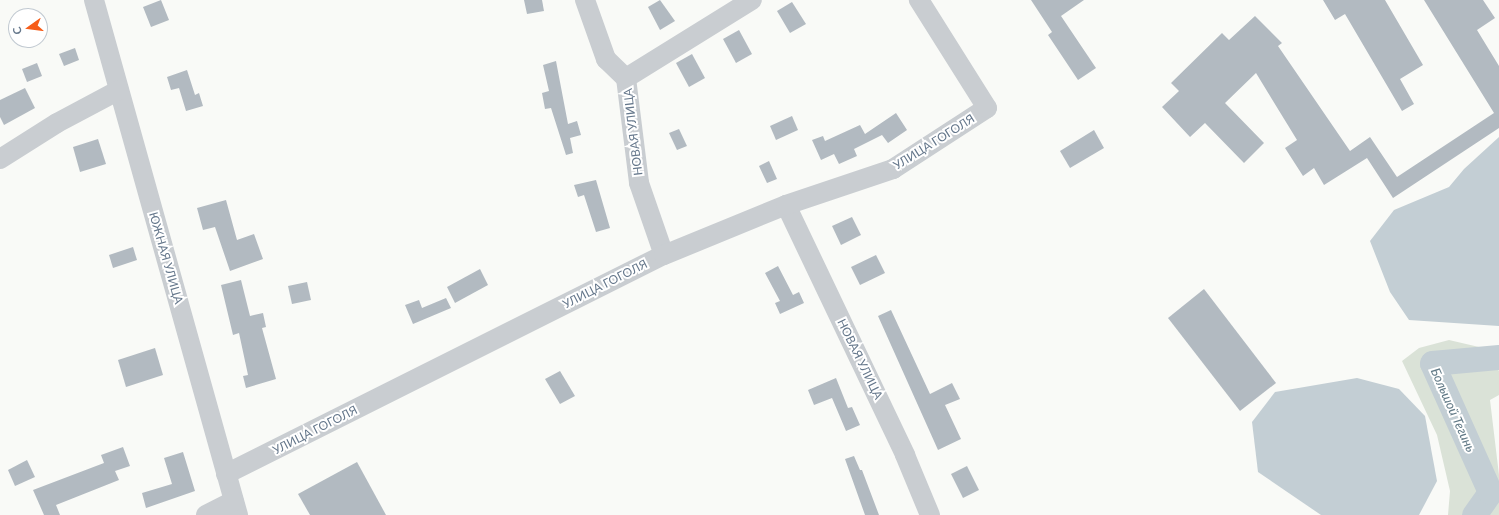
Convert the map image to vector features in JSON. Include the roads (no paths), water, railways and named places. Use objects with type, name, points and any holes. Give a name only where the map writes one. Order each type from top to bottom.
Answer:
[{"type":"street","name":"ЮЖНАЯ УЛИЦА","points":[[94,0],[236,508]]},
{"type":"street","name":"НОВАЯ УЛИЦА","points":[[586,0],[606,59],[626,78],[638,183],[664,255]]},
{"type":"street","name":"НОВАЯ УЛИЦА","points":[[626,78],[752,0]]},
{"type":"street","name":"УЛИЦА ГОГОЛЯ","points":[[226,474],[664,255],[786,205],[893,169],[987,108],[918,0]]},
{"type":"street","points":[[0,159],[57,123],[120,90]]},
{"type":"street","name":"НОВАЯ УЛИЦА","points":[[786,205],[905,455],[930,515]]},
{"type":"street","points":[[206,515],[236,508]]},
{"type":"waterway","name":"Большой Тегинь","points":[[1474,515],[1490,492],[1432,363],[1499,357]]}]
